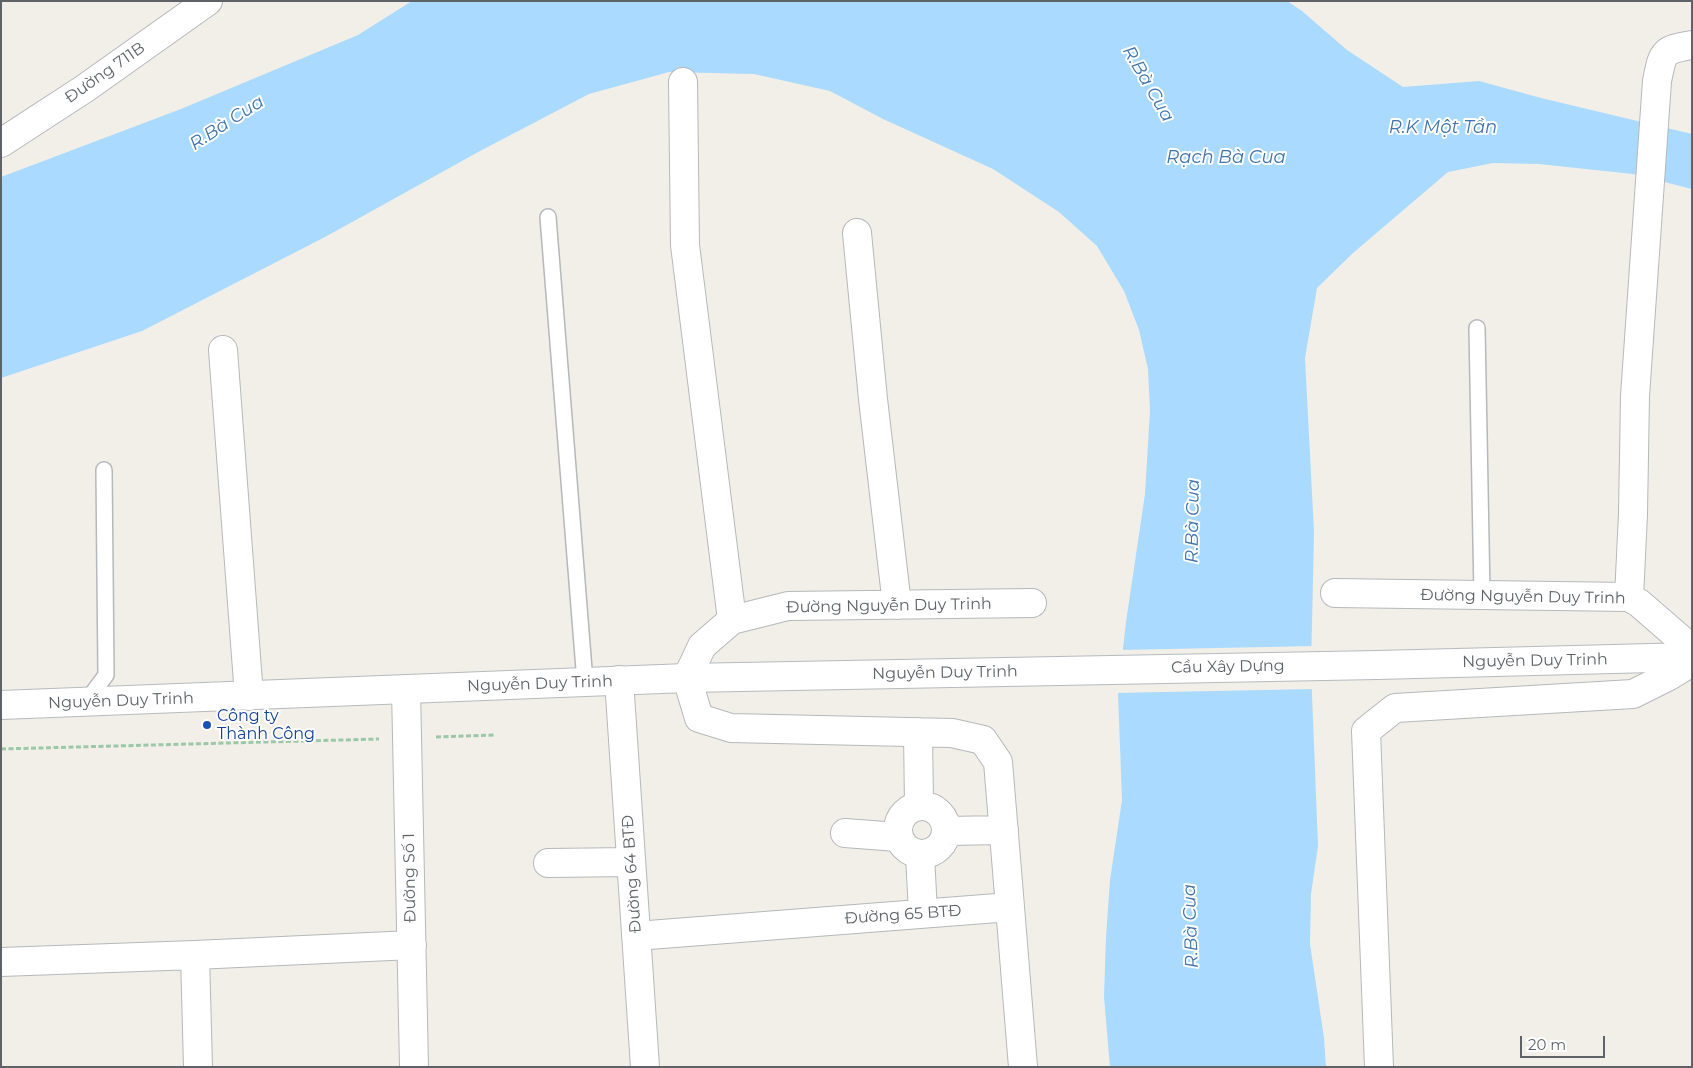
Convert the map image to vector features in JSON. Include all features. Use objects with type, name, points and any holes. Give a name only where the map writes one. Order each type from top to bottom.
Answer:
[{"type":"street","name":"Đường 711B","points":[[1,143],[84,89],[208,1]]},
{"type":"street","points":[[1629,597],[1633,514],[1635,396],[1646,224],[1658,81],[1662,57],[1665,53],[1671,49],[1692,45]]},
{"type":"street","points":[[683,82],[685,245],[732,620]]},
{"type":"street","points":[[857,233],[873,400],[897,604]]},
{"type":"street","points":[[223,350],[249,696]]},
{"type":"street","name":"Đường Nguyễn Duy Trinh","points":[[1335,593],[1629,597],[1639,603],[1692,650]]},
{"type":"street","name":"Đường Nguyễn Duy Trinh","points":[[687,678],[702,646],[732,620],[788,606],[1032,603]]},
{"type":"street","name":"Nguyễn Duy Trinh","points":[[1377,665],[1692,657]]},
{"type":"street","points":[[1379,1067],[1366,731],[1395,708],[1633,694],[1670,676],[1692,662]]},
{"type":"street","name":"Cầu Xây Dựng","points":[[1079,670],[1377,665]]},
{"type":"street","name":"Nguyễn Duy Trinh","points":[[1,705],[619,680],[1079,670]]},
{"type":"street","points":[[687,678],[698,718],[732,728],[952,733],[982,740],[998,762],[1023,1067]]},
{"type":"street","name":"Đường 64 BTĐ","points":[[619,680],[645,1067]]},
{"type":"street","name":"Đường Số 1","points":[[406,689],[414,1067]]},
{"type":"street","points":[[918,732],[919,806]]},
{"type":"street","points":[[919,806],[933,809],[943,818],[946,831],[942,844],[933,852],[920,855],[906,849],[898,837],[898,823],[906,811],[919,806]]},
{"type":"street","points":[[946,831],[1004,830]]},
{"type":"street","points":[[845,833],[898,837]]},
{"type":"street","points":[[920,855],[923,913]]},
{"type":"street","points":[[548,862],[631,862]]},
{"type":"street","name":"Đường 65 BTĐ","points":[[636,936],[1010,907]]},
{"type":"street","points":[[1,962],[412,945]]},
{"type":"street","points":[[195,955],[198,1067]]},
{"type":"lane","points":[[548,218],[585,682]]},
{"type":"lane","points":[[1477,328],[1482,595]]},
{"type":"lane","points":[[86,702],[106,675],[104,470]]},
{"type":"path","points":[[1,749],[495,735]]},
{"type":"water","name":"Rạch Bà Cua","points":[[412,1],[1287,1],[1302,11],[1347,50],[1403,87],[1479,81],[1541,98],[1692,134],[1692,189],[1633,174],[1539,164],[1493,163],[1448,172],[1353,253],[1317,288],[1305,358],[1314,532],[1311,669],[1318,846],[1311,894],[1310,944],[1324,1038],[1326,1067],[1110,1067],[1104,997],[1110,880],[1122,800],[1118,693],[1126,622],[1145,494],[1150,411],[1148,369],[1139,330],[1124,291],[1097,246],[1059,212],[993,169],[883,119],[830,91],[754,74],[669,72],[589,94],[480,151],[325,237],[142,331],[1,378],[1,177],[181,109],[358,35]]},
{"type":"pier","points":[[1314,646],[1314,689],[1115,693],[1120,650]]},
{"type":"place","name":"Công ty Thành Công","points":[[207,725]]},
{"type":"water label","name":"R.Bà Cua","points":[[1148,84]]},
{"type":"water label","name":"R.Bà Cua","points":[[227,123]]},
{"type":"water label","name":"R.K Một Tần","points":[[1443,128]]},
{"type":"water label","name":"R.Bà Cua","points":[[1193,521]]},
{"type":"water label","name":"R.Bà Cua","points":[[1191,926]]}]
